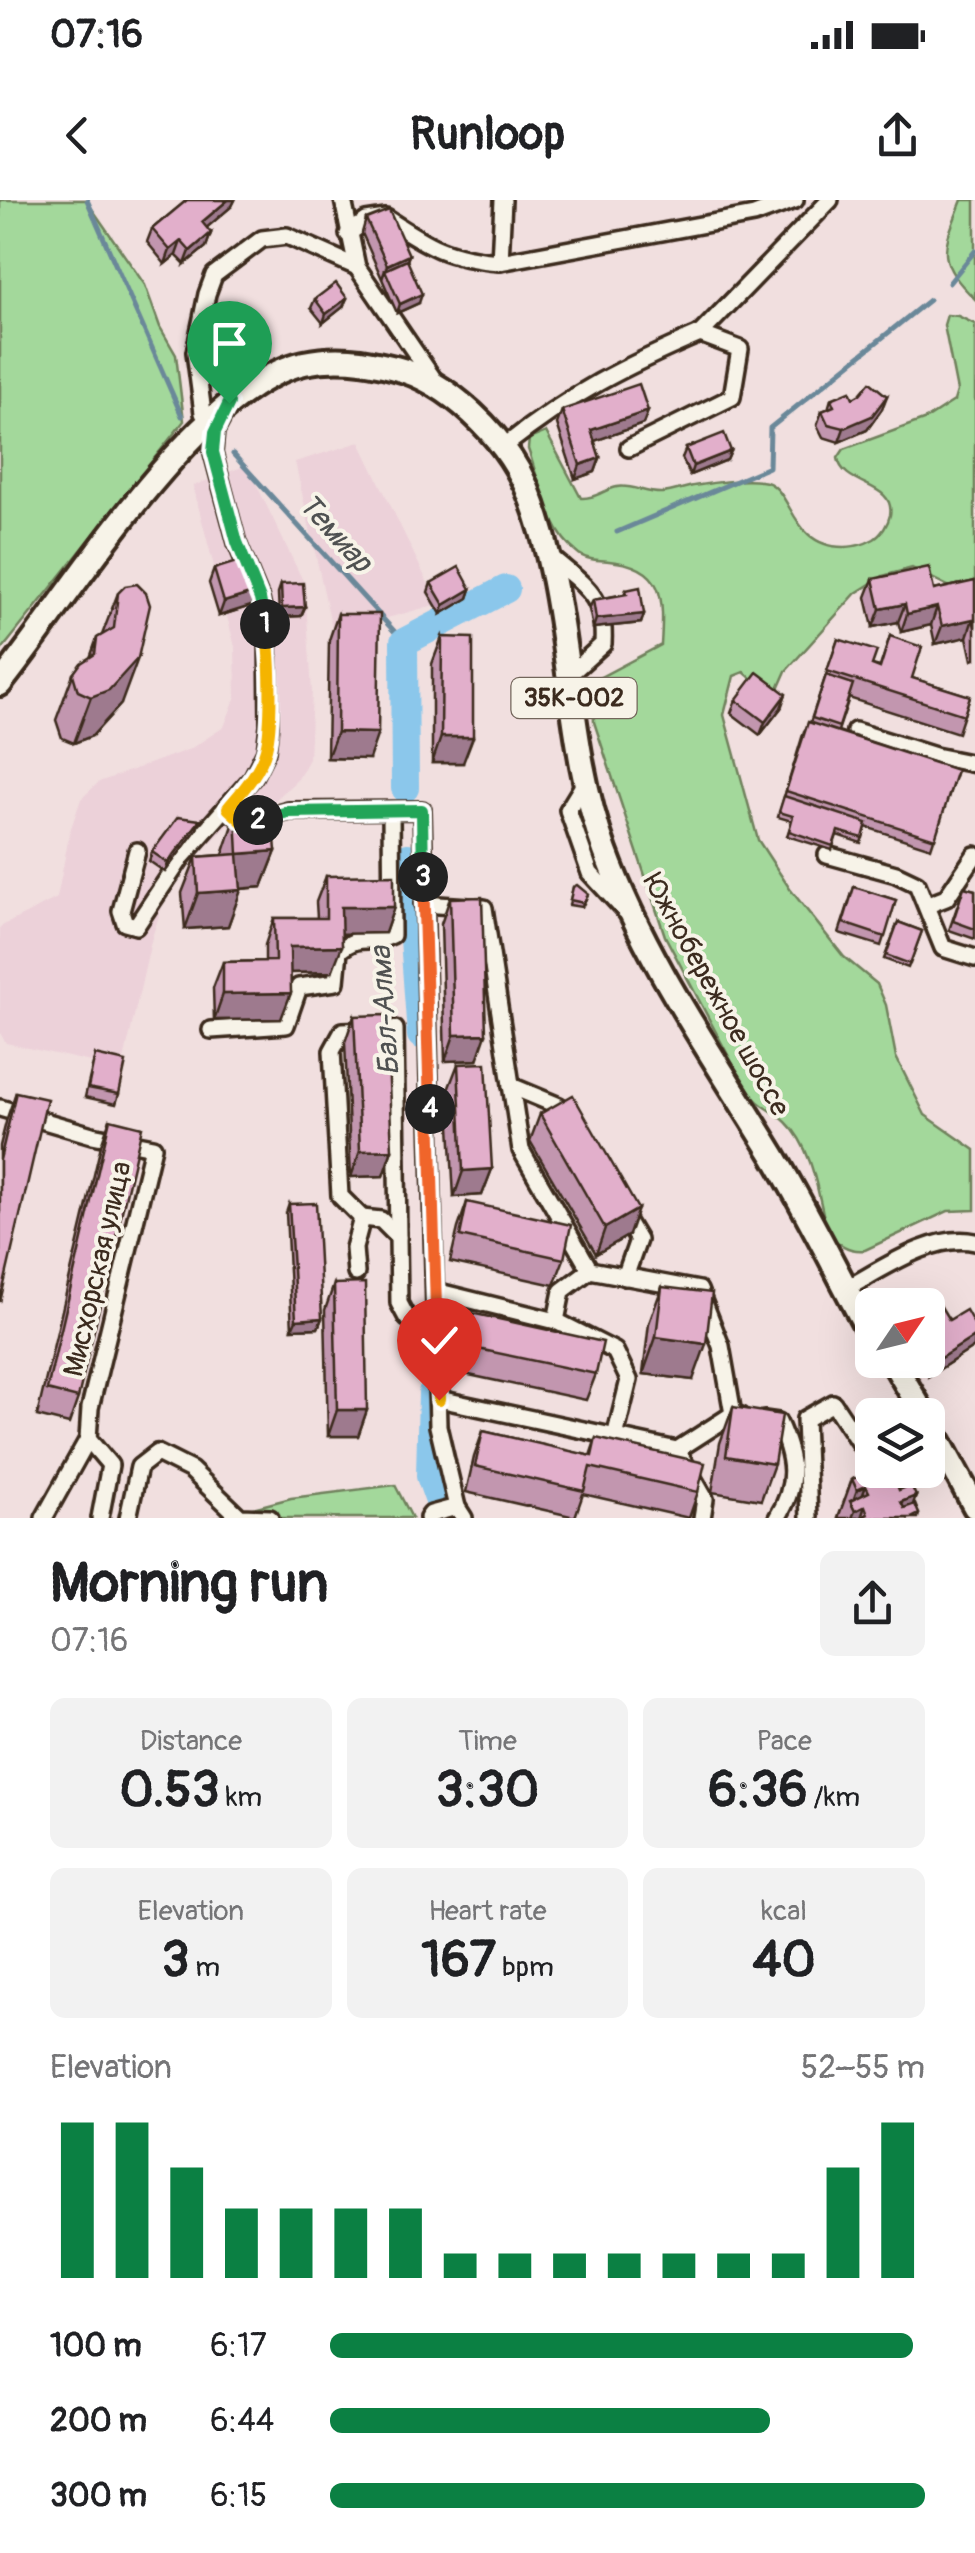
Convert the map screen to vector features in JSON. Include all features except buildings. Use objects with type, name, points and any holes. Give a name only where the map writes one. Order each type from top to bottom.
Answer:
[{"type":"highway","name":"Южнобережное шоссе","points":[[0,665],[149,474],[218,406],[256,375],[299,357],[366,354],[432,376],[457,394],[506,444],[528,484],[553,560],[580,731],[606,847],[623,888],[702,1037],[794,1183],[855,1300]]},
{"type":"highway","name":"Южнобережное шоссе","points":[[0,684],[218,406],[302,364],[351,359],[402,370],[449,392],[503,447],[525,485],[550,563],[574,714],[603,846],[638,925],[702,1042],[772,1152],[855,1302]]},
{"type":"highway","points":[[945,1453],[975,1507]]},
{"type":"highway","points":[[945,1473],[969,1518]]},
{"type":"street","points":[[344,200],[356,266],[432,376]]},
{"type":"street","points":[[500,262],[504,200]]},
{"type":"street","points":[[348,234],[366,222],[386,218],[436,250],[500,262],[754,215],[795,200]]},
{"type":"street","points":[[506,444],[554,406],[629,364],[700,334],[830,200]]},
{"type":"street","points":[[138,851],[121,911],[125,922],[136,926],[182,857],[254,777],[266,751],[268,634],[260,599],[237,542],[213,452],[218,406],[195,352],[214,275],[262,239],[286,236],[356,266]]},
{"type":"street","points":[[630,448],[732,397],[740,348],[700,334]]},
{"type":"street","points":[[174,458],[194,451],[210,460],[223,488]]},
{"type":"street","points":[[553,560],[592,592],[601,607],[604,644],[571,673]]},
{"type":"street","points":[[854,731],[975,764]]},
{"type":"street","points":[[228,808],[244,823],[288,812],[422,810],[435,1291],[432,1324],[438,1426],[459,1511],[430,1517]]},
{"type":"street","points":[[211,1030],[286,1025],[299,988],[336,982],[339,951],[352,940],[383,940],[392,935],[390,810]]},
{"type":"street","points":[[928,905],[946,898],[970,871],[975,855]]},
{"type":"street","points":[[826,856],[896,874],[917,884],[943,948],[975,958]]},
{"type":"street","points":[[424,904],[484,908],[520,1150],[590,1270]]},
{"type":"street","points":[[398,1237],[380,1220],[362,1218],[340,1196],[332,1050],[342,1031],[395,1029],[399,1303],[407,1318],[432,1324]]},
{"type":"street","points":[[511,1086],[560,1106],[579,1140]]},
{"type":"street","name":"Мисхорская улица","points":[[0,1108],[92,1135],[153,1147],[90,1408],[88,1439]]},
{"type":"street","points":[[608,1190],[638,1240],[625,1277]]},
{"type":"street","points":[[356,1273],[354,1248],[362,1218]]},
{"type":"street","points":[[849,1287],[939,1244],[975,1242]]},
{"type":"street","points":[[556,1321],[562,1291],[590,1270],[698,1290],[722,1346],[733,1414]]},
{"type":"street","points":[[435,1291],[556,1321],[615,1351],[628,1380],[615,1437]]},
{"type":"street","points":[[439,1400],[677,1450],[733,1414],[778,1422],[791,1451],[791,1489],[777,1518]]},
{"type":"street","points":[[809,1518],[806,1419],[833,1403],[855,1436]]},
{"type":"street","points":[[44,1518],[88,1439],[110,1465],[100,1518]]},
{"type":"street","points":[[677,1450],[705,1499],[702,1518]]},
{"type":"street","points":[[128,1518],[139,1467],[158,1453],[192,1470],[240,1517],[270,1518]]},
{"type":"shaded area","points":[[360,442],[438,604],[333,633],[295,462]]},
{"type":"shaded area","points":[[247,465],[305,585],[312,692],[309,759],[298,779],[271,804],[234,820],[188,864],[167,892],[152,937],[122,1069],[6,1043],[0,1033],[0,927],[57,898],[70,831],[81,799],[99,782],[190,749],[224,727],[236,696],[235,647],[193,486]]},
{"type":"green space","points":[[0,200],[86,200],[145,285],[160,327],[176,355],[184,421],[0,652]]},
{"type":"green space","points":[[962,200],[975,200],[975,299],[953,274],[946,253]]},
{"type":"green space","points":[[947,315],[975,324],[975,583],[950,587],[912,568],[883,576],[856,593],[786,671],[778,689],[769,694],[744,672],[734,676],[724,715],[758,840],[790,889],[844,957],[877,984],[886,1005],[896,1057],[925,1115],[975,1150],[975,1210],[948,1211],[865,1250],[854,1250],[827,1231],[803,1146],[786,1122],[745,1087],[665,936],[594,722],[593,689],[597,679],[661,645],[662,613],[657,587],[641,570],[586,557],[568,545],[546,506],[528,449],[529,439],[546,432],[581,498],[622,486],[662,493],[746,480],[772,484],[812,537],[826,545],[863,544],[884,528],[890,504],[877,490],[849,474],[838,458],[844,449],[926,419],[954,401],[957,391],[944,325]]},
{"type":"green space","points":[[395,1485],[412,1518],[215,1518],[291,1498]]},
{"type":"waterway","name":"Темиар","points":[[87,200],[182,416]]},
{"type":"waterway","name":"Бал-Алма","points":[[949,283],[975,251]]},
{"type":"waterway","name":"Бал-Алма","points":[[617,532],[769,467],[770,428],[929,300]]},
{"type":"waterway","name":"Темиар","points":[[233,454],[404,642]]},
{"type":"waterway","name":"Бал-Алма","points":[[405,788],[404,642],[506,589]]},
{"type":"waterway","name":"Бал-Алма","points":[[408,857],[421,1035]]},
{"type":"waterway","name":"Бал-Алма","points":[[432,1393],[430,1476],[445,1518]]},
{"type":"route","points":[[229,403],[215,432],[213,452],[237,542],[260,599],[268,634],[269,725],[266,751],[254,777],[228,808],[244,823],[288,812],[422,810],[439,1400]]}]
